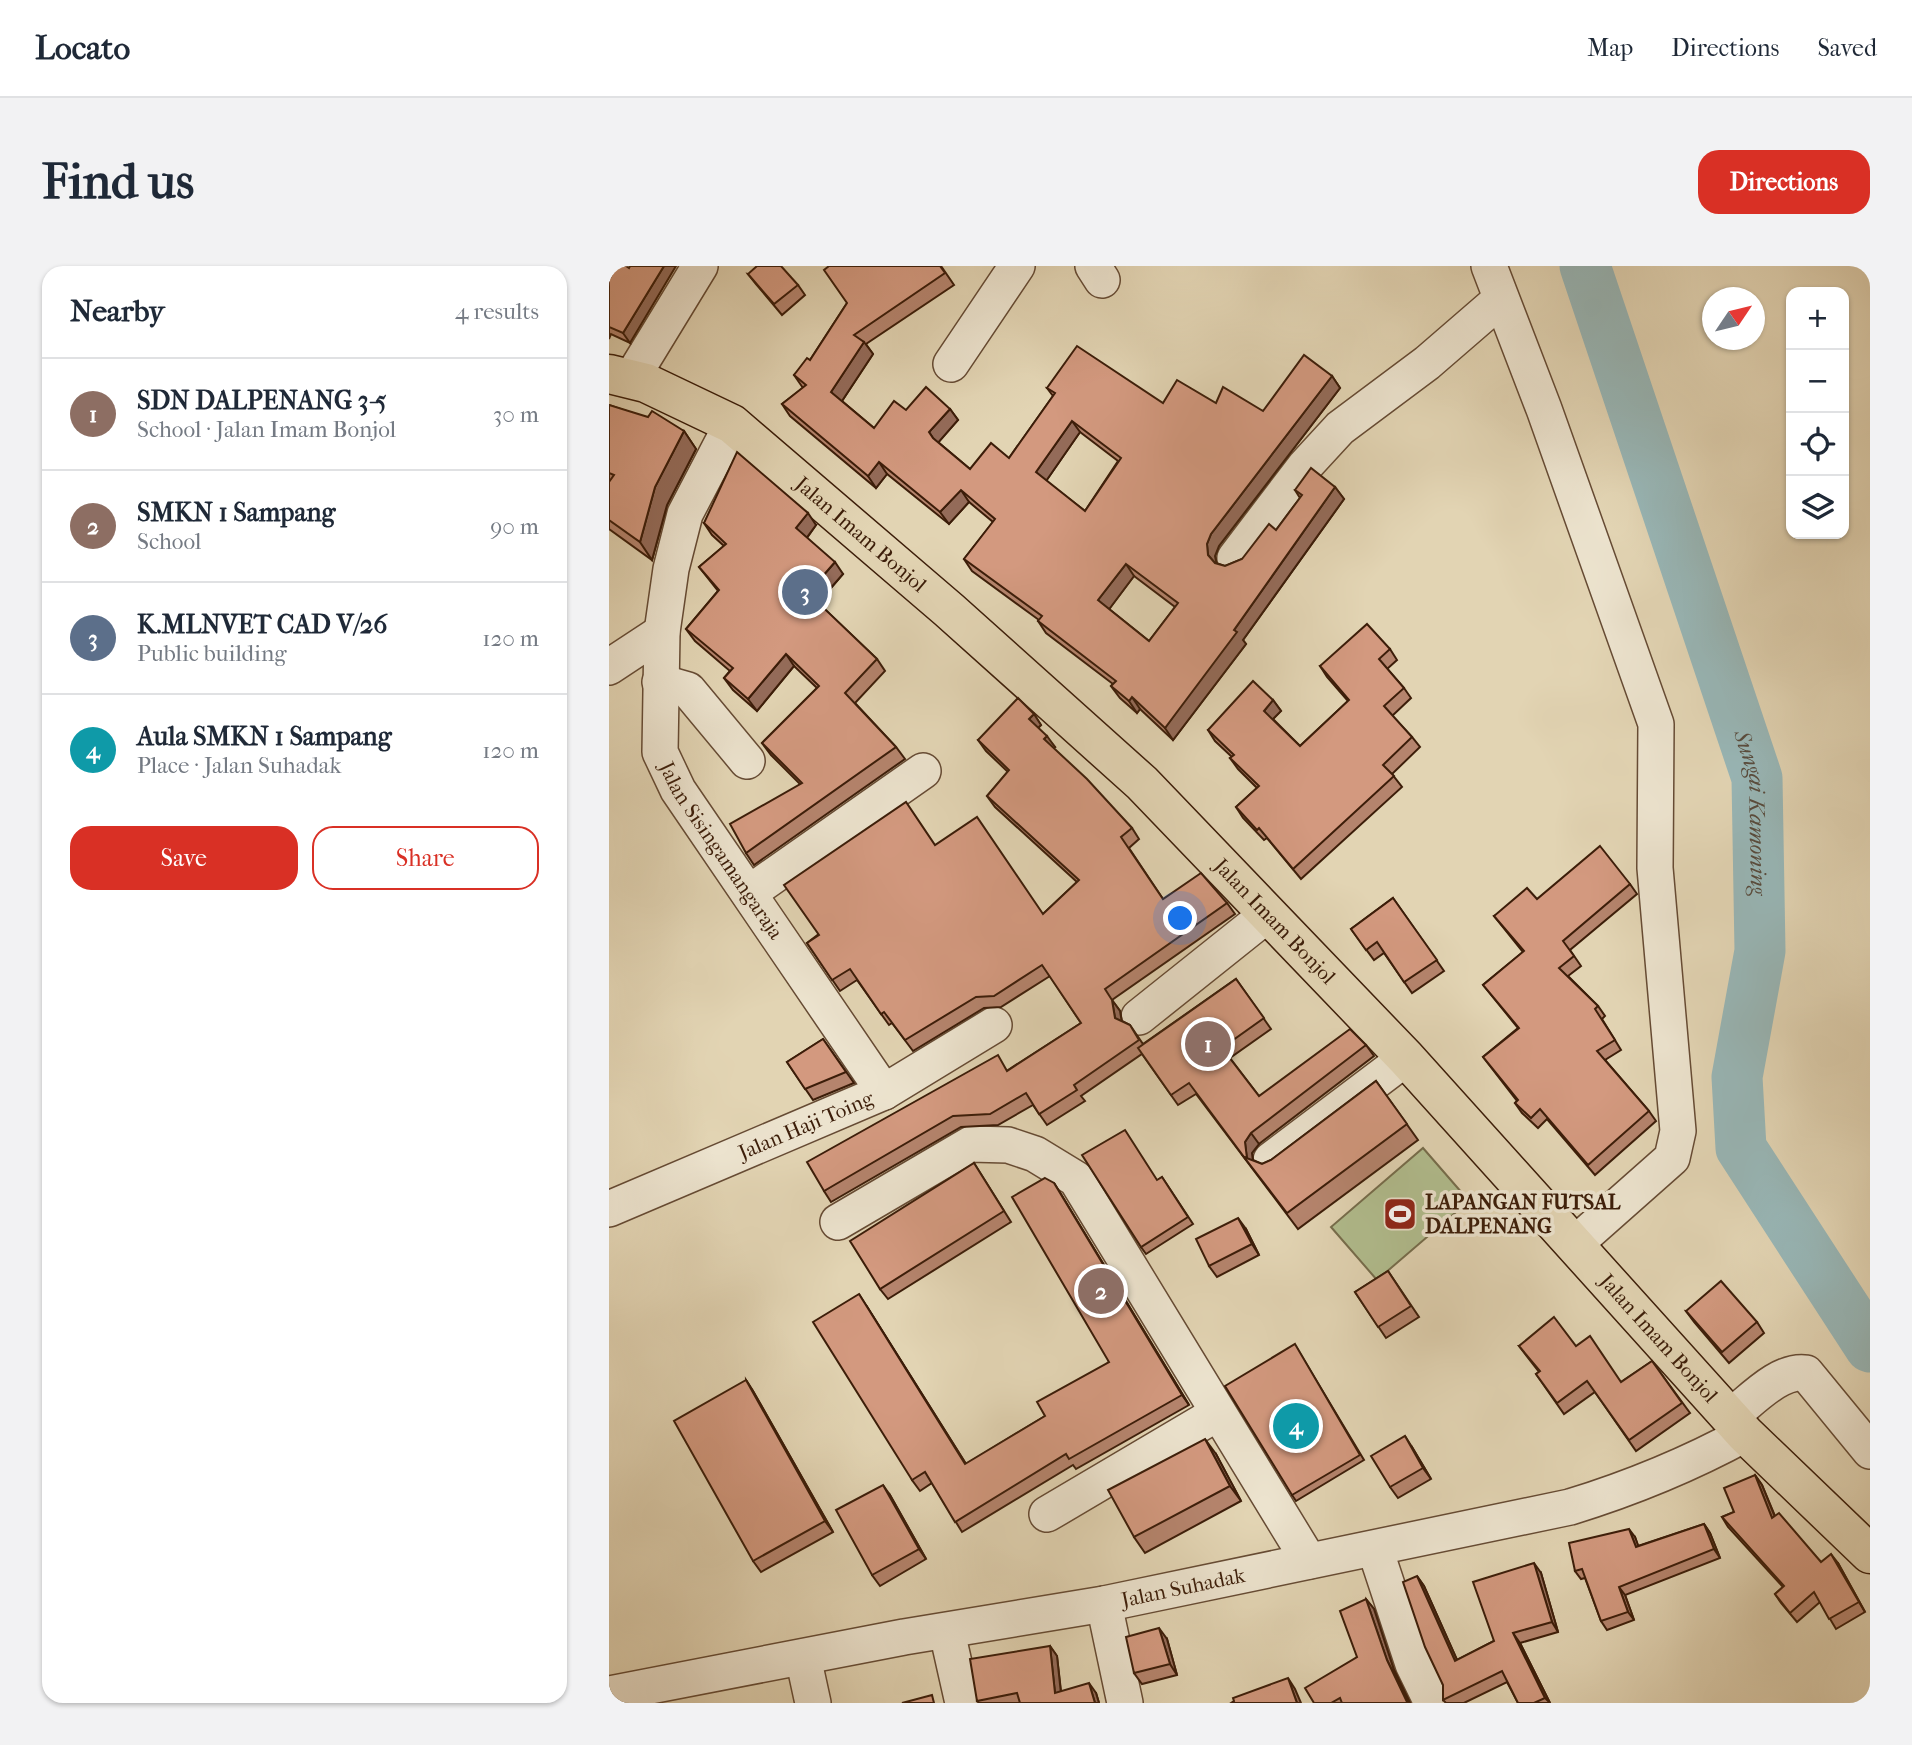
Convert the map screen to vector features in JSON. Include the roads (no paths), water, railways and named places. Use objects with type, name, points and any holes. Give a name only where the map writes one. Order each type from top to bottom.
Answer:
[{"type":"main road","name":"Jalan Imam Bonjol","points":[[620,376],[646,383],[732,425],[949,610],[1142,782],[1406,1058],[1576,1242],[1738,1426],[1870,1554]]},
{"type":"street","points":[[620,376],[700,266]]},
{"type":"street","points":[[951,364],[1017,266]]},
{"type":"street","points":[[1489,266],[1656,724],[1655,867],[1678,1131],[1672,1158],[1576,1242]]},
{"type":"street","points":[[1235,558],[1305,466],[1340,429],[1427,363],[1501,299]]},
{"type":"street","name":"Jalan Sisingamangaraja","points":[[732,425],[685,514],[671,569],[661,632],[660,752],[678,790],[884,1092]]},
{"type":"street","points":[[609,667],[661,632]]},
{"type":"street","points":[[660,681],[688,690],[747,761]]},
{"type":"street","points":[[749,893],[923,771]]},
{"type":"street","points":[[1139,1017],[1268,914]]},
{"type":"street","name":"Jalan Haji Toing","points":[[609,1209],[884,1092],[994,1025]]},
{"type":"street","points":[[1271,1160],[1406,1058]]},
{"type":"street","points":[[838,1222],[971,1144],[1008,1145],[1057,1165],[1076,1179],[1309,1561]]},
{"type":"street","name":"Jalan Suhadak","points":[[609,1694],[1007,1619],[1104,1604],[1570,1507],[1639,1486],[1697,1461],[1738,1426],[1767,1388],[1794,1373],[1806,1373],[1870,1451]]},
{"type":"street","points":[[1047,1514],[1217,1413]]},
{"type":"street","points":[[1375,1549],[1413,1664],[1432,1703]]},
{"type":"street","points":[[1104,1604],[1125,1703]]},
{"type":"street","points":[[947,1632],[964,1703]]},
{"type":"street","points":[[803,1657],[813,1703]]},
{"type":"waterway","name":"Sungai Kamoning","points":[[1585,266],[1757,778],[1760,951],[1737,1077],[1741,1148],[1870,1347]]},
{"type":"place","name":"K.MLNVET CAD V/26","points":[[805,592]]},
{"type":"place","name":"SDN DALPENANG 3-5","points":[[1208,1044]]},
{"type":"place","name":"LAPANGAN FUTSAL DALPENANG","points":[[1400,1214]]},
{"type":"place","name":"SMKN 1 Sampang","points":[[1101,1291]]},
{"type":"place","name":"Aula SMKN 1 Sampang","points":[[1296,1426]]}]
